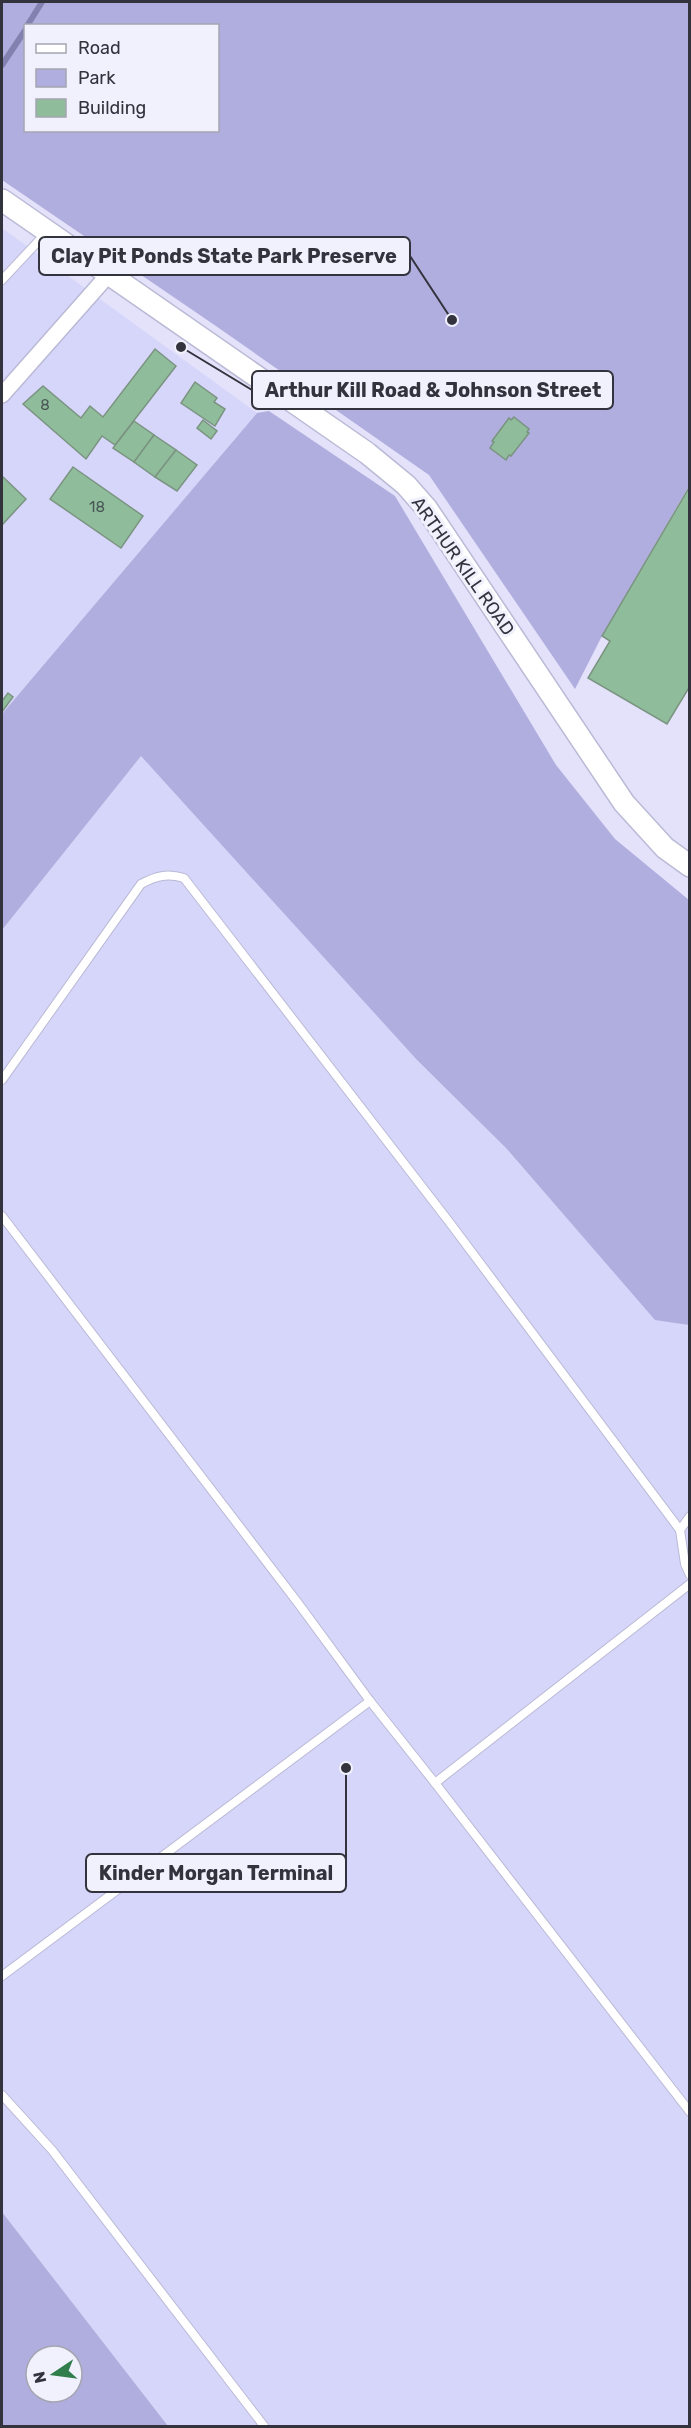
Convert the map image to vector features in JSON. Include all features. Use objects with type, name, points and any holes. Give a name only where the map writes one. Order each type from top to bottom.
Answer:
[{"type":"street","name":"ARTHUR KILL ROAD","points":[[2,200],[367,453],[406,485],[427,509],[624,803],[664,848],[690,866]]},
{"type":"street","points":[[2,395],[109,274]]},
{"type":"lane","points":[[2,280],[47,232]]},
{"type":"lane","points":[[2,1080],[141,884],[157,876],[171,874],[184,878],[450,1223],[680,1530],[685,1564],[690,1575]]},
{"type":"lane","points":[[2,1216],[298,1602],[370,1701],[690,2112]]},
{"type":"lane","points":[[680,1530],[690,1516]]},
{"type":"lane","points":[[435,1784],[690,1584]]},
{"type":"lane","points":[[2,1976],[370,1701]]},
{"type":"lane","points":[[2,2095],[52,2150],[264,2427]]},
{"type":"shaded area","points":[[2,228],[257,413],[2,714]]},
{"type":"shaded area","points":[[141,755],[417,1060],[506,1148],[655,1319],[689,1325],[689,2426],[168,2426],[2,2212],[2,930]]},
{"type":"green space","points":[[2,2],[689,2],[689,486],[602,636],[575,689],[429,475],[2,180]]},
{"type":"green space","points":[[269,411],[395,496],[556,765],[615,839],[689,900],[689,1325],[655,1320],[506,1148],[417,1060],[141,756],[2,930],[2,714],[257,413]]},
{"type":"green space","points":[[2,2212],[168,2426],[2,2426]]},
{"type":"building","points":[[155,349],[176,366],[115,445],[102,436],[86,459],[23,404],[43,386],[81,418],[90,406],[103,417]]},
{"type":"building","points":[[195,382],[217,398],[214,402],[225,409],[215,426],[181,403]]},
{"type":"building","points":[[514,417],[529,429],[527,432],[529,433],[506,460],[490,448],[494,442],[492,441],[509,418],[511,420]]},
{"type":"building","points":[[203,420],[217,431],[211,439],[197,428]]},
{"type":"building","points":[[134,421],[154,435],[134,462],[113,448]]},
{"type":"building","points":[[154,435],[176,450],[155,477],[134,462]]},
{"type":"building","points":[[176,450],[197,465],[177,491],[155,477]]},
{"type":"building","points":[[73,467],[143,516],[121,548],[50,499]]},
{"type":"building","points":[[2,476],[26,499],[2,525]]},
{"type":"building","points":[[690,486],[690,686],[667,724],[588,678],[610,641],[602,636]]},
{"type":"building","points":[[8,693],[13,697],[2,712],[2,701]]},
{"type":"waterway","points":[[28,24],[42,2]]},
{"type":"waterway","points":[[2,65],[24,32]]},
{"type":"place","name":"Clay Pit Ponds State Park Preserve","points":[[452,320]]},
{"type":"place","name":"Arthur Kill Road & Johnson Street","points":[[181,347]]},
{"type":"place","name":"Kinder Morgan Terminal","points":[[346,1768]]}]
